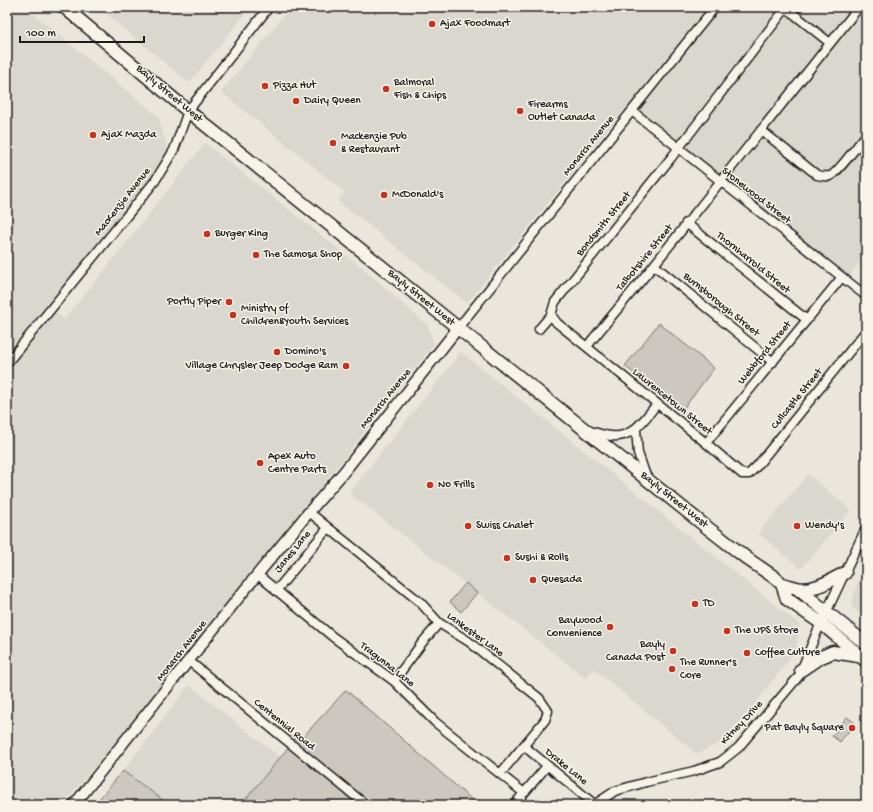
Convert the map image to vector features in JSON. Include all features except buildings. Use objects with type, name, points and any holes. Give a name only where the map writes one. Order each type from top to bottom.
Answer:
[{"type":"main road","name":"Bayly Street West","points":[[64,7],[188,111],[744,556],[782,584],[797,588],[823,618],[863,659]]},
{"type":"main road","points":[[797,588],[802,589],[821,585],[845,573]]},
{"type":"main road","name":"Bayly Street West","points":[[782,584],[788,599],[866,644]]},
{"type":"main road","points":[[802,670],[819,658],[833,652],[863,659]]},
{"type":"street","name":"MacKenzie Avenue","points":[[7,364],[155,181],[174,150],[188,111],[270,7]]},
{"type":"street","name":"Monarch Avenue","points":[[74,805],[309,512],[344,473],[715,7]]},
{"type":"street","points":[[785,7],[830,43]]},
{"type":"street","name":"Bondsmith Street","points":[[539,329],[551,315],[555,302],[678,148],[785,7]]},
{"type":"street","name":"Talbotshire Street","points":[[587,347],[859,7]]},
{"type":"street","name":"Stonewood Street","points":[[632,111],[866,296]]},
{"type":"street","points":[[761,130],[817,175],[824,177],[831,176],[866,135]]},
{"type":"street","name":"Thornharrold Street","points":[[686,223],[807,320]]},
{"type":"street","name":"Burnsborough Street","points":[[654,265],[773,362]]},
{"type":"street","name":"Webbford Street","points":[[706,443],[842,277]]},
{"type":"street","points":[[551,315],[557,324],[587,347]]},
{"type":"street","name":"Cullcastle Street","points":[[742,474],[749,474],[757,466],[866,331]]},
{"type":"street","name":"Lawrencetown Street","points":[[587,347],[742,474]]},
{"type":"street","points":[[587,431],[613,436],[623,435],[636,430],[657,404]]},
{"type":"street","points":[[636,430],[638,453],[648,479]]},
{"type":"street","name":"Lankester Lane","points":[[309,512],[420,602],[439,623],[468,641],[542,702],[548,712],[545,720],[500,774]]},
{"type":"street","name":"Janes Lane","points":[[276,591],[328,528]]},
{"type":"street","name":"Kitney Drive","points":[[594,805],[615,792],[646,782],[694,771],[720,762],[738,748],[799,676],[823,618],[866,528]]},
{"type":"street","name":"Tragunna Lane","points":[[258,575],[333,637],[394,681],[435,722],[524,794]]},
{"type":"street","points":[[394,681],[422,642],[439,623]]},
{"type":"street","name":"Centennial Road","points":[[189,662],[366,805]]},
{"type":"street","name":"Drake Lane","points":[[524,746],[594,805]]},
{"type":"street","points":[[514,805],[547,766]]},
{"type":"shaded area","points":[[7,7],[25,7],[158,116],[168,151],[155,174],[48,306],[64,319],[205,143],[365,270],[428,326],[434,344],[174,673],[62,805],[7,805]]},
{"type":"shaded area","points":[[98,7],[251,7],[189,83]]},
{"type":"shaded area","points":[[291,7],[866,7],[866,253],[844,284],[635,121],[624,109],[467,303],[338,201],[345,192],[221,92]]},
{"type":"shaded area","points":[[659,323],[714,368],[681,412],[625,366]]},
{"type":"shaded area","points":[[461,352],[800,625],[796,651],[750,710],[719,743],[697,754],[594,669],[586,678],[349,493]]},
{"type":"shaded area","points":[[808,474],[851,510],[801,569],[758,533]]},
{"type":"shaded area","points":[[866,563],[866,619],[851,606],[859,578]]},
{"type":"shaded area","points":[[466,583],[477,593],[461,612],[450,602]]},
{"type":"shaded area","points":[[189,685],[281,758],[241,805],[170,805],[123,771]]},
{"type":"shaded area","points":[[346,690],[478,805],[241,805],[296,738],[300,740]]},
{"type":"shaded area","points":[[847,717],[855,723],[840,742],[832,736]]},
{"type":"shaded area","points":[[123,771],[170,805],[94,805]]},
{"type":"place","name":"Ajax Foodmart","points":[[432,24]]},
{"type":"place","name":"Pizza Hut","points":[[265,86]]},
{"type":"place","name":"Balmoral Fish & Chips","points":[[386,89]]},
{"type":"place","name":"Dairy Queen","points":[[296,101]]},
{"type":"place","name":"Firearms Outlet Canada","points":[[520,111]]},
{"type":"place","name":"Ajax Mazda","points":[[93,135]]},
{"type":"place","name":"Mackenzie Pub & Restaurant","points":[[333,143]]},
{"type":"place","name":"McDonald's","points":[[384,195]]},
{"type":"place","name":"Burger King","points":[[207,234]]},
{"type":"place","name":"The Samosa Shop","points":[[256,255]]},
{"type":"place","name":"Portly Piper","points":[[229,302]]},
{"type":"place","name":"Ministry of Children&Youth Services","points":[[233,315]]},
{"type":"place","name":"Domino's","points":[[277,352]]},
{"type":"place","name":"Village Chrysler Jeep Dodge Ram","points":[[346,366]]},
{"type":"place","name":"Apex Auto Centre Parts","points":[[260,463]]},
{"type":"place","name":"No Frills","points":[[430,485]]},
{"type":"place","name":"Swiss Chalet","points":[[468,526]]},
{"type":"place","name":"Wendy's","points":[[797,526]]},
{"type":"place","name":"Sushi & Rolls","points":[[507,558]]},
{"type":"place","name":"Quesada","points":[[533,580]]},
{"type":"place","name":"TD","points":[[695,604]]},
{"type":"place","name":"Baywood Convenience","points":[[610,627]]},
{"type":"place","name":"The UPS Store","points":[[727,631]]},
{"type":"place","name":"Bayly Canada Post","points":[[673,651]]},
{"type":"place","name":"Coffee Culture","points":[[747,653]]},
{"type":"place","name":"The Runner's Core","points":[[672,669]]},
{"type":"place","name":"Pat Bayly Square","points":[[852,728]]}]
